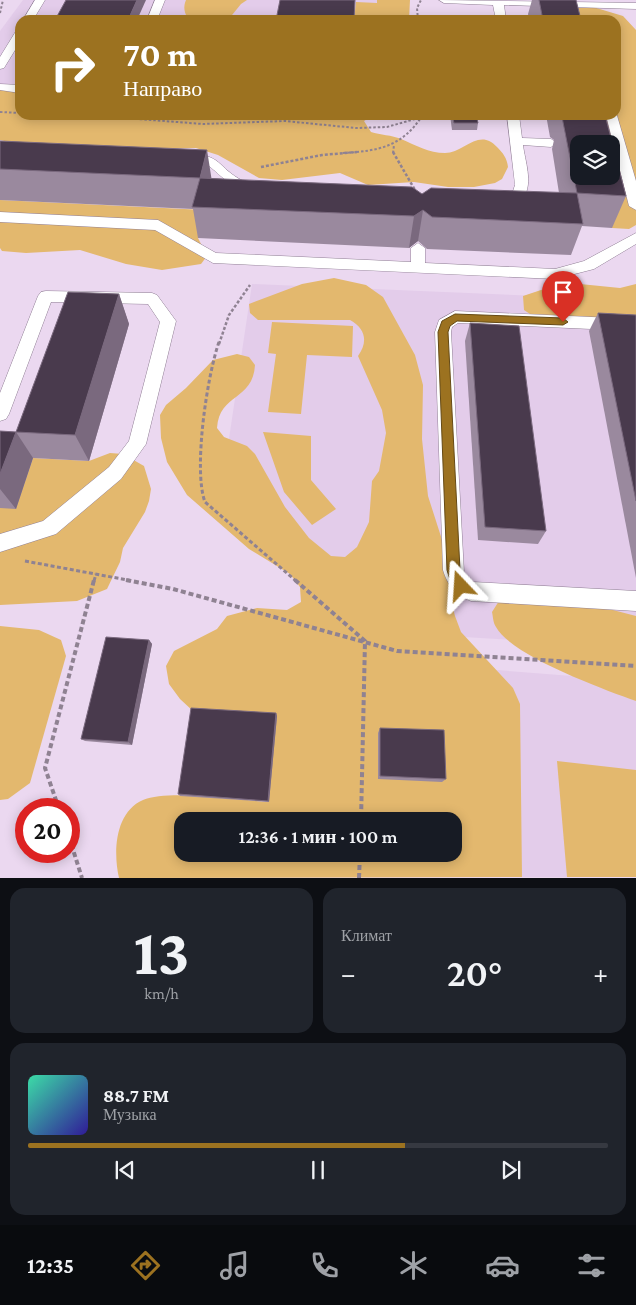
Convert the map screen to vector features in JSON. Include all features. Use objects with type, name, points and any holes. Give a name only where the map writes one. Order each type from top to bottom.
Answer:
[{"type":"lane","points":[[31,15],[40,0]]},
{"type":"lane","points":[[154,15],[160,0]]},
{"type":"lane","points":[[444,0],[501,1],[584,8],[636,6]]},
{"type":"lane","points":[[501,1],[501,15]]},
{"type":"lane","points":[[0,66],[15,41]]},
{"type":"lane","points":[[0,87],[15,88]]},
{"type":"lane","points":[[484,196],[519,194],[522,185],[514,120]]},
{"type":"lane","points":[[613,120],[615,135]]},
{"type":"lane","points":[[516,141],[550,143]]},
{"type":"lane","points":[[176,157],[205,158],[241,186],[271,187]]},
{"type":"lane","points":[[620,158],[636,206]]},
{"type":"lane","points":[[0,217],[158,225],[213,258],[555,274],[589,265],[636,238]]},
{"type":"lane","points":[[418,248],[418,268]]},
{"type":"lane","points":[[0,414],[46,296],[152,299],[168,321],[137,444],[115,472],[49,528],[0,542]]},
{"type":"lane","points":[[636,325],[455,318],[445,324],[443,332],[453,570],[461,586],[471,591],[636,601]]},
{"type":"path","points":[[0,13],[3,0]]},
{"type":"path","points":[[418,15],[417,8],[421,0]]},
{"type":"path","points":[[0,112],[15,113]]},
{"type":"path","points":[[162,120],[203,124],[285,121],[356,128],[387,127],[409,120]]},
{"type":"path","points":[[229,176],[283,162],[358,153],[394,144],[408,137],[419,120]]},
{"type":"path","points":[[394,144],[393,154],[417,193]]},
{"type":"path","points":[[250,285],[229,315],[212,360],[204,412],[200,489],[205,502],[365,641]]},
{"type":"path","points":[[19,559],[173,589],[397,651],[433,655],[636,666]]},
{"type":"path","points":[[56,798],[46,768],[96,574]]},
{"type":"path","points":[[361,812],[365,641]]},
{"type":"path","points":[[359,878],[360,862]]},
{"type":"path","points":[[77,863],[82,878]]},
{"type":"shaded area","points":[[23,0],[210,0],[205,15],[15,15],[15,96],[0,95],[0,31]]},
{"type":"shaded area","points":[[186,0],[247,0],[232,15],[186,15]]},
{"type":"shaded area","points":[[215,0],[396,0],[395,15],[210,15]]},
{"type":"shaded area","points":[[377,0],[410,0],[409,15],[355,15],[356,2],[377,3]]},
{"type":"shaded area","points":[[593,7],[620,15],[569,15],[577,8]]},
{"type":"shaded area","points":[[621,15],[636,30],[636,225],[629,229],[612,228],[602,185],[620,185],[620,135],[603,135],[590,120],[621,120]]},
{"type":"shaded area","points":[[0,86],[15,88],[15,120],[366,120],[364,121],[371,132],[397,138],[433,152],[452,152],[471,142],[484,140],[497,147],[507,161],[508,167],[502,179],[495,183],[474,187],[448,187],[414,182],[368,185],[340,173],[282,180],[259,178],[218,155],[196,148],[141,149],[0,140]]},
{"type":"shaded area","points":[[0,200],[205,210],[198,238],[207,256],[201,264],[162,270],[126,264],[80,250],[26,253],[2,251],[0,248]]},
{"type":"shaded area","points":[[334,278],[366,285],[383,297],[415,355],[423,385],[422,439],[428,496],[444,546],[452,587],[451,601],[455,616],[461,632],[513,688],[520,704],[522,877],[119,878],[116,857],[118,834],[127,814],[143,800],[169,795],[186,795],[269,802],[193,711],[180,699],[169,684],[166,666],[174,651],[217,629],[227,616],[257,608],[287,610],[301,602],[300,587],[290,574],[249,549],[187,495],[167,462],[161,438],[160,415],[166,405],[186,388],[213,360],[237,354],[249,357],[255,365],[253,377],[243,392],[224,408],[219,417],[217,428],[224,437],[247,446],[255,454],[285,507],[309,538],[331,556],[345,557],[357,547],[369,522],[372,481],[379,471],[386,433],[382,410],[358,356],[364,341],[362,332],[350,320],[258,320],[250,313],[249,304],[302,284]]},
{"type":"shaded area","points":[[570,283],[620,288],[636,284],[636,321],[536,318],[524,310],[523,296],[553,286]]},
{"type":"shaded area","points":[[252,284],[636,300],[636,647],[395,633],[223,479]]},
{"type":"shaded area","points":[[272,322],[353,326],[352,357],[307,355],[301,414],[268,412],[276,354],[268,353]]},
{"type":"shaded area","points":[[263,432],[311,436],[311,480],[336,509],[312,525],[284,492]]},
{"type":"shaded area","points":[[110,453],[123,454],[144,466],[151,489],[145,512],[123,548],[120,562],[107,589],[77,601],[0,605],[0,508],[16,508],[33,458],[89,461]]},
{"type":"shaded area","points":[[499,601],[586,603],[636,616],[636,701],[560,670],[520,649],[505,638],[495,625],[492,612]]},
{"type":"shaded area","points":[[0,626],[39,630],[61,640],[66,656],[30,783],[8,799],[0,800]]},
{"type":"shaded area","points":[[459,667],[636,681],[636,877],[466,877]]},
{"type":"shaded area","points":[[557,761],[636,770],[636,877],[567,877]]},
{"type":"building","points":[[66,0],[137,0],[130,15],[58,15]]},
{"type":"building","points":[[280,0],[355,0],[354,15],[277,15]]},
{"type":"building","points":[[539,0],[576,0],[580,15],[542,15]]},
{"type":"building","points":[[453,120],[477,120],[478,123],[454,123]]},
{"type":"building","points":[[563,120],[606,120],[610,135],[570,135],[570,158]]},
{"type":"building","points":[[0,141],[207,150],[200,178],[0,169]]},
{"type":"building","points":[[620,173],[626,196],[577,193],[575,185],[620,185]]},
{"type":"building","points":[[200,178],[412,187],[422,194],[431,188],[577,193],[583,224],[432,217],[423,210],[414,216],[192,207]]},
{"type":"building","points":[[68,292],[119,294],[75,435],[16,432]]},
{"type":"building","points":[[598,313],[636,315],[636,501]]},
{"type":"building","points":[[470,323],[519,326],[546,531],[485,527]]},
{"type":"building","points":[[0,431],[16,432],[0,474]]},
{"type":"building","points":[[106,637],[149,640],[128,742],[81,739]]},
{"type":"building","points":[[191,708],[276,713],[268,801],[178,794]]},
{"type":"building","points":[[380,728],[444,730],[446,779],[380,776]]},
{"type":"route","points":[[461,586],[453,570],[443,332],[445,324],[455,318],[472,317],[563,322]]}]
